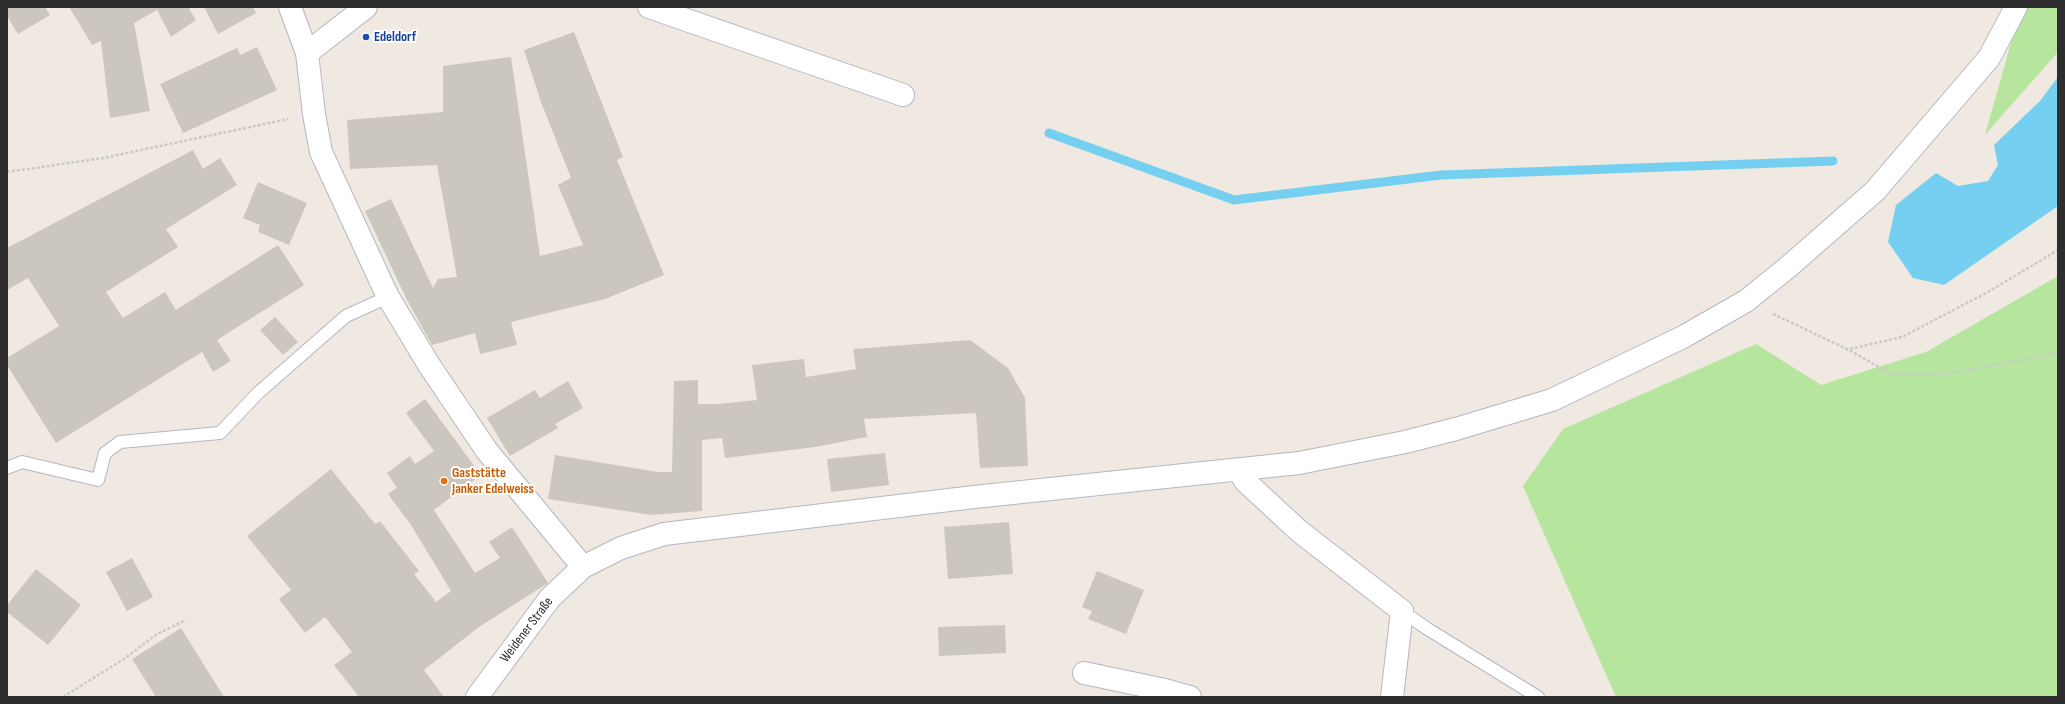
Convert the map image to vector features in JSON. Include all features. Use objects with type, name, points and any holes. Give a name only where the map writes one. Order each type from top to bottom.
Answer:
[{"type":"street","points":[[290,7],[307,53],[314,114],[321,152],[388,297],[429,365],[487,451],[583,567]]},
{"type":"street","points":[[307,53],[366,7]]},
{"type":"street","points":[[649,7],[904,96]]},
{"type":"street","name":"Weidener Straße","points":[[477,697],[550,598],[583,567],[621,548],[664,534],[974,497],[1299,463],[1405,442],[1456,429],[1552,400],[1683,337],[1746,301],[1875,191],[1989,58],[2016,7]]},
{"type":"street","points":[[1238,470],[1245,481],[1299,531],[1402,611],[1392,697]]},
{"type":"street","points":[[1084,673],[1165,690],[1190,697]]},
{"type":"lane","points":[[7,468],[22,462],[98,480],[105,452],[120,442],[220,433],[258,393],[346,316],[388,297]]},
{"type":"lane","points":[[1402,611],[1426,628],[1538,697]]},
{"type":"path","points":[[7,172],[103,158],[314,114]]},
{"type":"path","points":[[1850,350],[1902,337],[1988,292],[2058,250]]},
{"type":"path","points":[[1746,301],[1850,350],[1891,374],[1942,374],[2025,360],[2058,352]]},
{"type":"path","points":[[63,697],[124,658],[157,634],[186,620]]},
{"type":"green space","points":[[2021,7],[2058,7],[2058,52],[1985,135]]},
{"type":"green space","points":[[2058,276],[2058,697],[1616,697],[1523,486],[1563,429],[1756,344],[1821,385],[1926,352]]},
{"type":"water","points":[[2058,77],[2058,206],[1944,285],[1913,278],[1888,242],[1896,205],[1936,173],[1958,186],[1988,181],[1998,165],[1994,145],[2040,101]]},
{"type":"building","points":[[7,7],[45,7],[50,15],[18,34],[7,16]]},
{"type":"building","points":[[69,7],[188,7],[196,20],[171,37],[157,10],[134,23],[150,111],[110,118],[101,41],[92,45]]},
{"type":"building","points":[[204,7],[253,7],[256,13],[218,34]]},
{"type":"building","points":[[574,32],[623,157],[617,160],[664,275],[605,299],[511,322],[517,345],[480,354],[475,333],[432,345],[407,300],[365,211],[391,199],[433,288],[438,279],[457,277],[437,165],[350,169],[347,120],[443,112],[443,66],[511,57],[540,256],[583,245],[558,185],[571,178],[541,102],[524,50]]},
{"type":"building","points":[[257,47],[277,90],[183,133],[160,84],[237,48],[240,55]]},
{"type":"building","points":[[193,150],[203,169],[220,158],[237,185],[166,229],[178,247],[106,292],[123,318],[165,292],[176,310],[278,245],[304,285],[217,340],[231,361],[213,372],[202,352],[56,443],[7,365],[7,358],[59,326],[28,278],[7,290],[7,248]]},
{"type":"building","points":[[258,182],[307,203],[289,245],[258,232],[260,225],[243,218]]},
{"type":"building","points":[[275,317],[298,342],[283,355],[260,330]]},
{"type":"building","points":[[970,340],[1008,368],[1025,398],[1028,466],[980,468],[976,413],[864,419],[867,437],[815,447],[725,458],[722,438],[702,440],[702,511],[651,515],[548,499],[555,455],[658,472],[672,472],[674,381],[698,380],[698,404],[718,404],[757,400],[752,365],[804,359],[806,377],[856,369],[853,349]]},
{"type":"building","points":[[568,381],[583,408],[555,424],[558,428],[510,456],[487,418],[535,390],[540,398]]},
{"type":"building","points":[[425,399],[481,475],[434,510],[475,573],[500,558],[489,542],[512,527],[548,583],[479,627],[424,670],[444,697],[359,697],[334,665],[352,652],[325,617],[305,633],[279,599],[291,590],[247,536],[331,469],[375,524],[380,521],[419,571],[414,574],[436,602],[451,591],[411,525],[388,494],[397,488],[387,473],[410,456],[415,464],[434,451],[406,413]]},
{"type":"building","points":[[885,453],[889,485],[831,492],[827,459]]},
{"type":"building","points":[[1009,522],[1013,574],[948,579],[944,527]]},
{"type":"building","points":[[132,558],[153,597],[127,611],[106,572]]},
{"type":"building","points":[[36,569],[81,605],[48,645],[7,612],[7,605]]},
{"type":"building","points":[[1097,571],[1144,590],[1126,634],[1088,619],[1092,611],[1082,607]]},
{"type":"building","points":[[1005,625],[1006,653],[939,656],[938,627]]},
{"type":"building","points":[[181,628],[224,697],[156,697],[132,659]]},
{"type":"waterway","points":[[1049,133],[1234,200],[1441,175],[1833,161]]},
{"type":"place","name":"Edeldorf","points":[[366,37]]},
{"type":"place","name":"Gaststätte Janker Edelweiss","points":[[444,481]]}]
